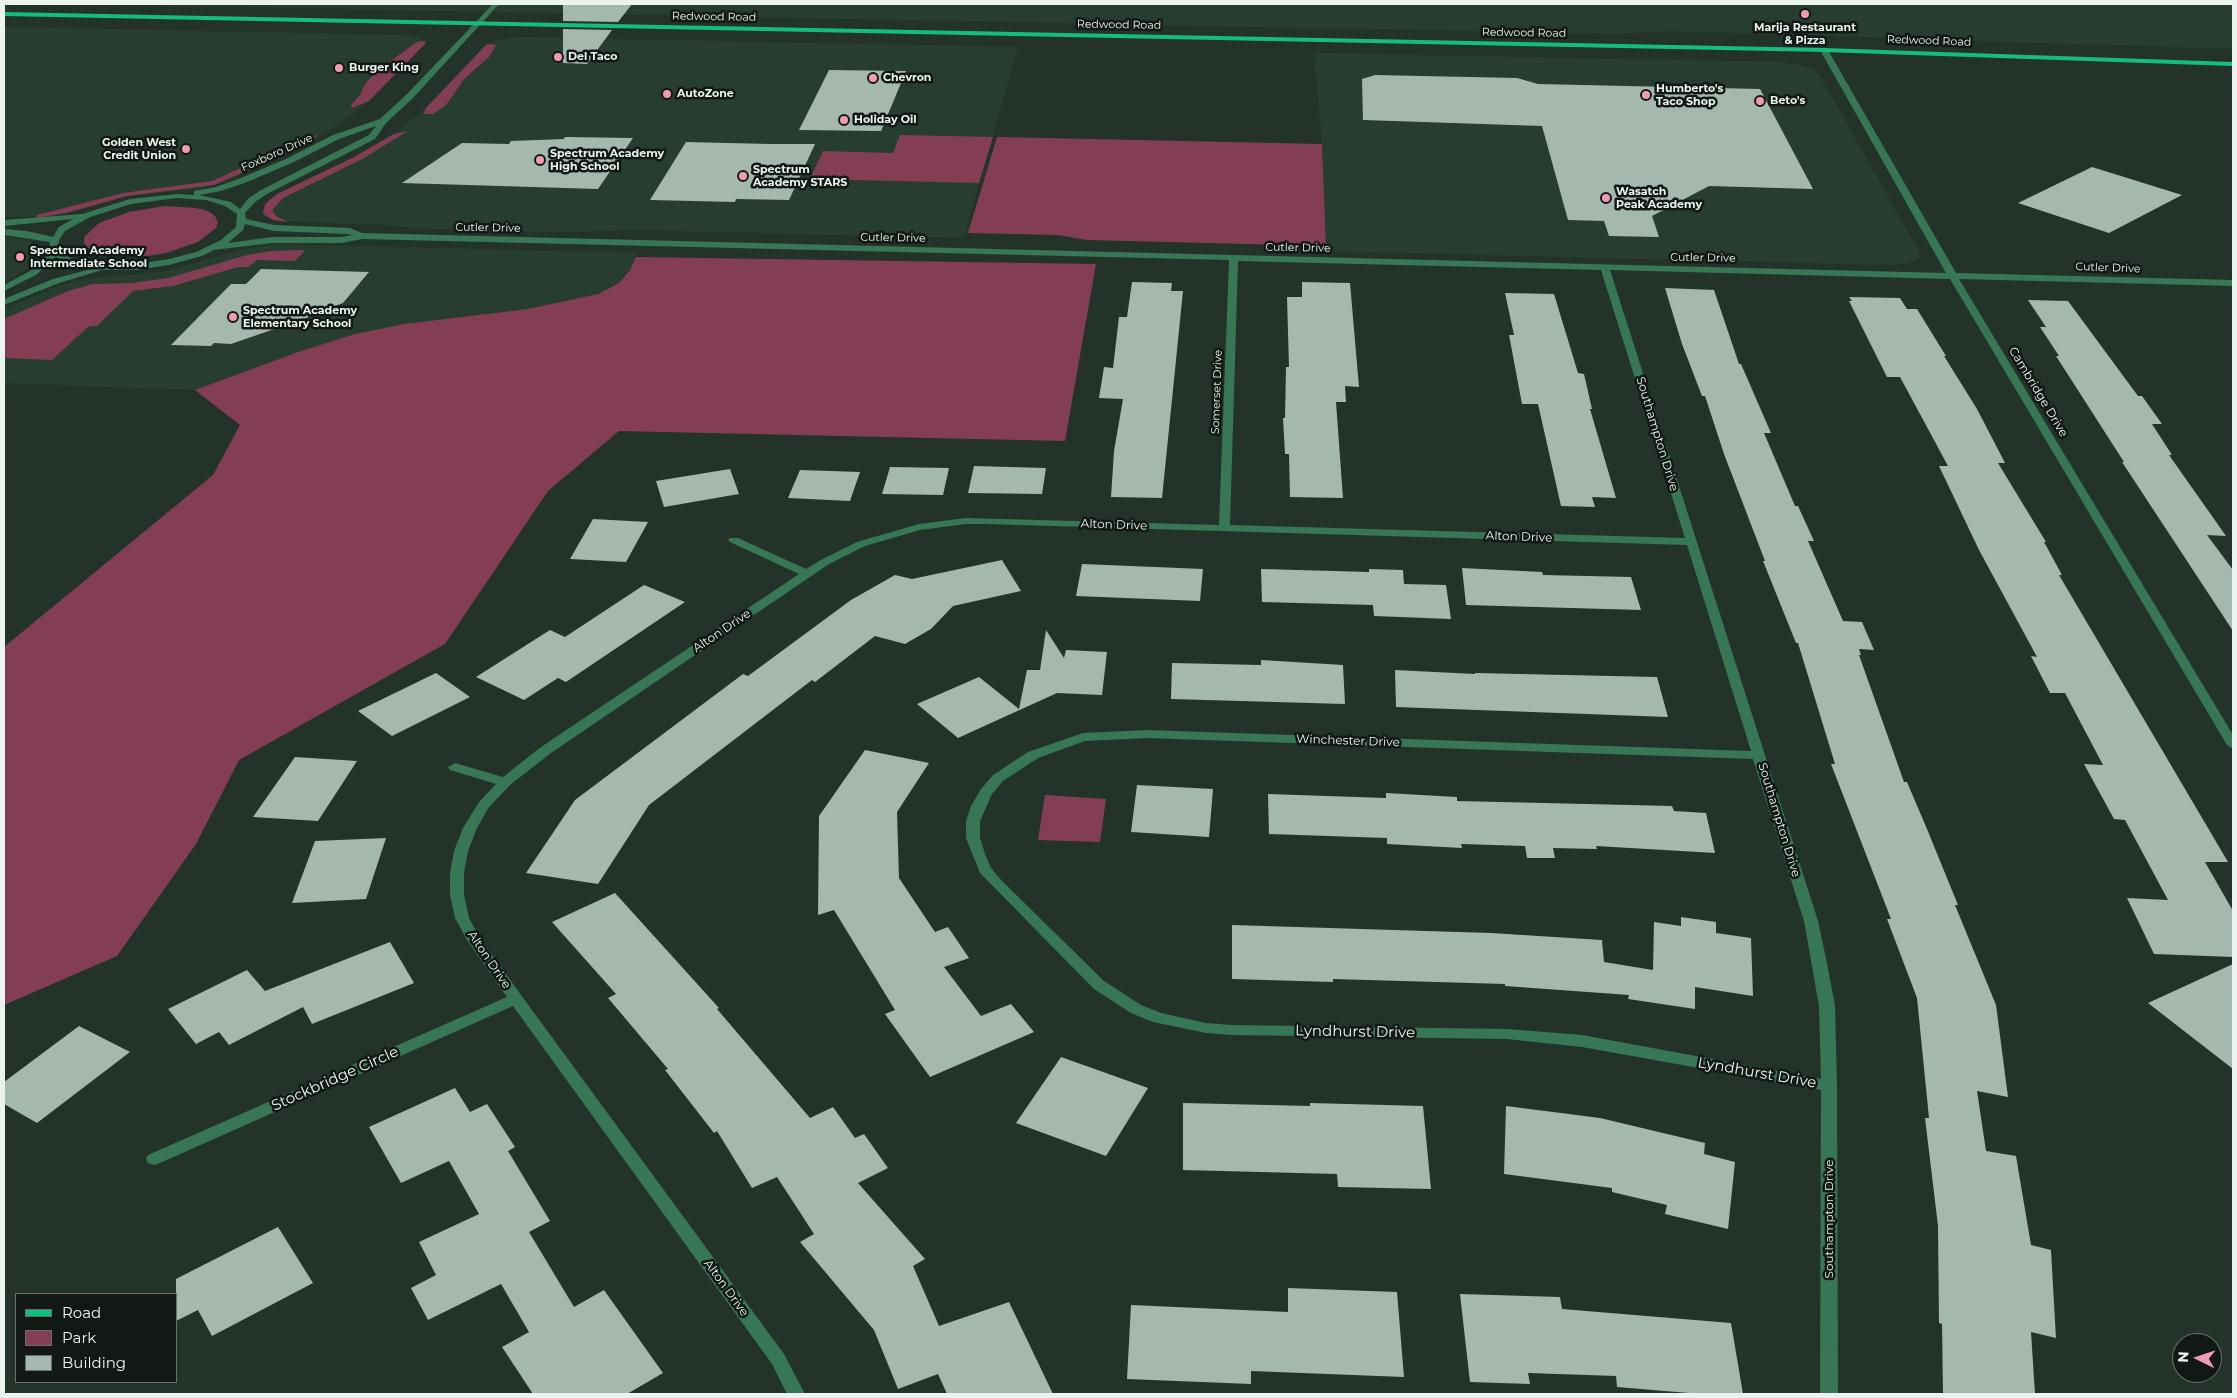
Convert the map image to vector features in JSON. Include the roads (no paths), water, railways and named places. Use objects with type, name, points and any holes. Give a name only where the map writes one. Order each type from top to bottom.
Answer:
[{"type":"main road","name":"Redwood Road","points":[[4,14],[1824,50],[2233,64]]},
{"type":"street","name":"Foxboro Drive","points":[[212,248],[233,235],[241,217],[252,200],[264,192],[372,137],[383,121],[410,96],[496,4]]},
{"type":"street","name":"Cambridge Drive","points":[[1824,50],[1952,275],[2233,745]]},
{"type":"street","name":"Foxboro Drive","points":[[177,196],[229,186],[292,160],[336,136],[383,121]]},
{"type":"street","name":"Cutler Drive","points":[[177,196],[218,200],[228,204],[241,217],[274,228],[350,231],[362,236]]},
{"type":"street","points":[[4,222],[40,221],[87,215],[130,202],[177,196]]},
{"type":"street","points":[[87,215],[69,224],[55,240],[54,249],[56,253],[74,263],[105,268]]},
{"type":"street","points":[[4,232],[27,234],[55,240]]},
{"type":"street","name":"Cutler Drive","points":[[212,248],[272,240],[342,240],[362,236],[2233,283]]},
{"type":"street","points":[[4,302],[56,281],[105,268],[152,265],[184,258],[212,248]]},
{"type":"street","points":[[4,288],[33,273],[56,253]]},
{"type":"street","name":"Somerset Drive","points":[[1224,528],[1234,258]]},
{"type":"street","name":"Southampton Drive","points":[[1605,267],[1811,921],[1820,963],[1827,1006],[1829,1086],[1829,1394]]},
{"type":"street","name":"Alton Drive","points":[[796,1394],[778,1359],[516,999],[474,940],[462,918],[457,895],[457,873],[461,851],[470,828],[484,805],[504,782],[546,750],[806,574],[842,552],[861,544],[919,527],[966,521],[1691,542]]},
{"type":"street","points":[[734,540],[806,574]]},
{"type":"street","name":"Winchester Drive","points":[[973,821],[978,806],[986,792],[998,778],[1033,754],[1083,737],[1115,734],[1758,755]]},
{"type":"street","points":[[455,767],[504,782]]},
{"type":"street","name":"Lyndhurst Drive","points":[[973,821],[973,838],[978,854],[985,870],[997,884],[1099,985],[1136,1009],[1158,1018],[1206,1028],[1232,1030],[1544,1036],[1582,1041],[1829,1086]]},
{"type":"street","name":"Stockbridge Circle","points":[[154,1159],[516,999]]},
{"type":"place","name":"Marija Restaurant & Pizza","points":[[1805,14]]},
{"type":"place","name":"Del Taco","points":[[558,57]]},
{"type":"place","name":"Burger King","points":[[339,68]]},
{"type":"place","name":"Chevron","points":[[873,78]]},
{"type":"place","name":"AutoZone","points":[[667,94]]},
{"type":"place","name":"Humberto's Taco Shop","points":[[1646,95]]},
{"type":"place","name":"Beto's","points":[[1760,101]]},
{"type":"place","name":"Holiday Oil","points":[[844,120]]},
{"type":"place","name":"Golden West Credit Union","points":[[186,149]]},
{"type":"place","name":"Spectrum Academy High School","points":[[540,160]]},
{"type":"place","name":"Spectrum Academy STARS","points":[[743,176]]},
{"type":"place","name":"Wasatch Peak Academy","points":[[1606,198]]},
{"type":"place","name":"Spectrum Academy Intermediate School","points":[[20,257]]},
{"type":"place","name":"Spectrum Academy Elementary School","points":[[233,317]]}]
